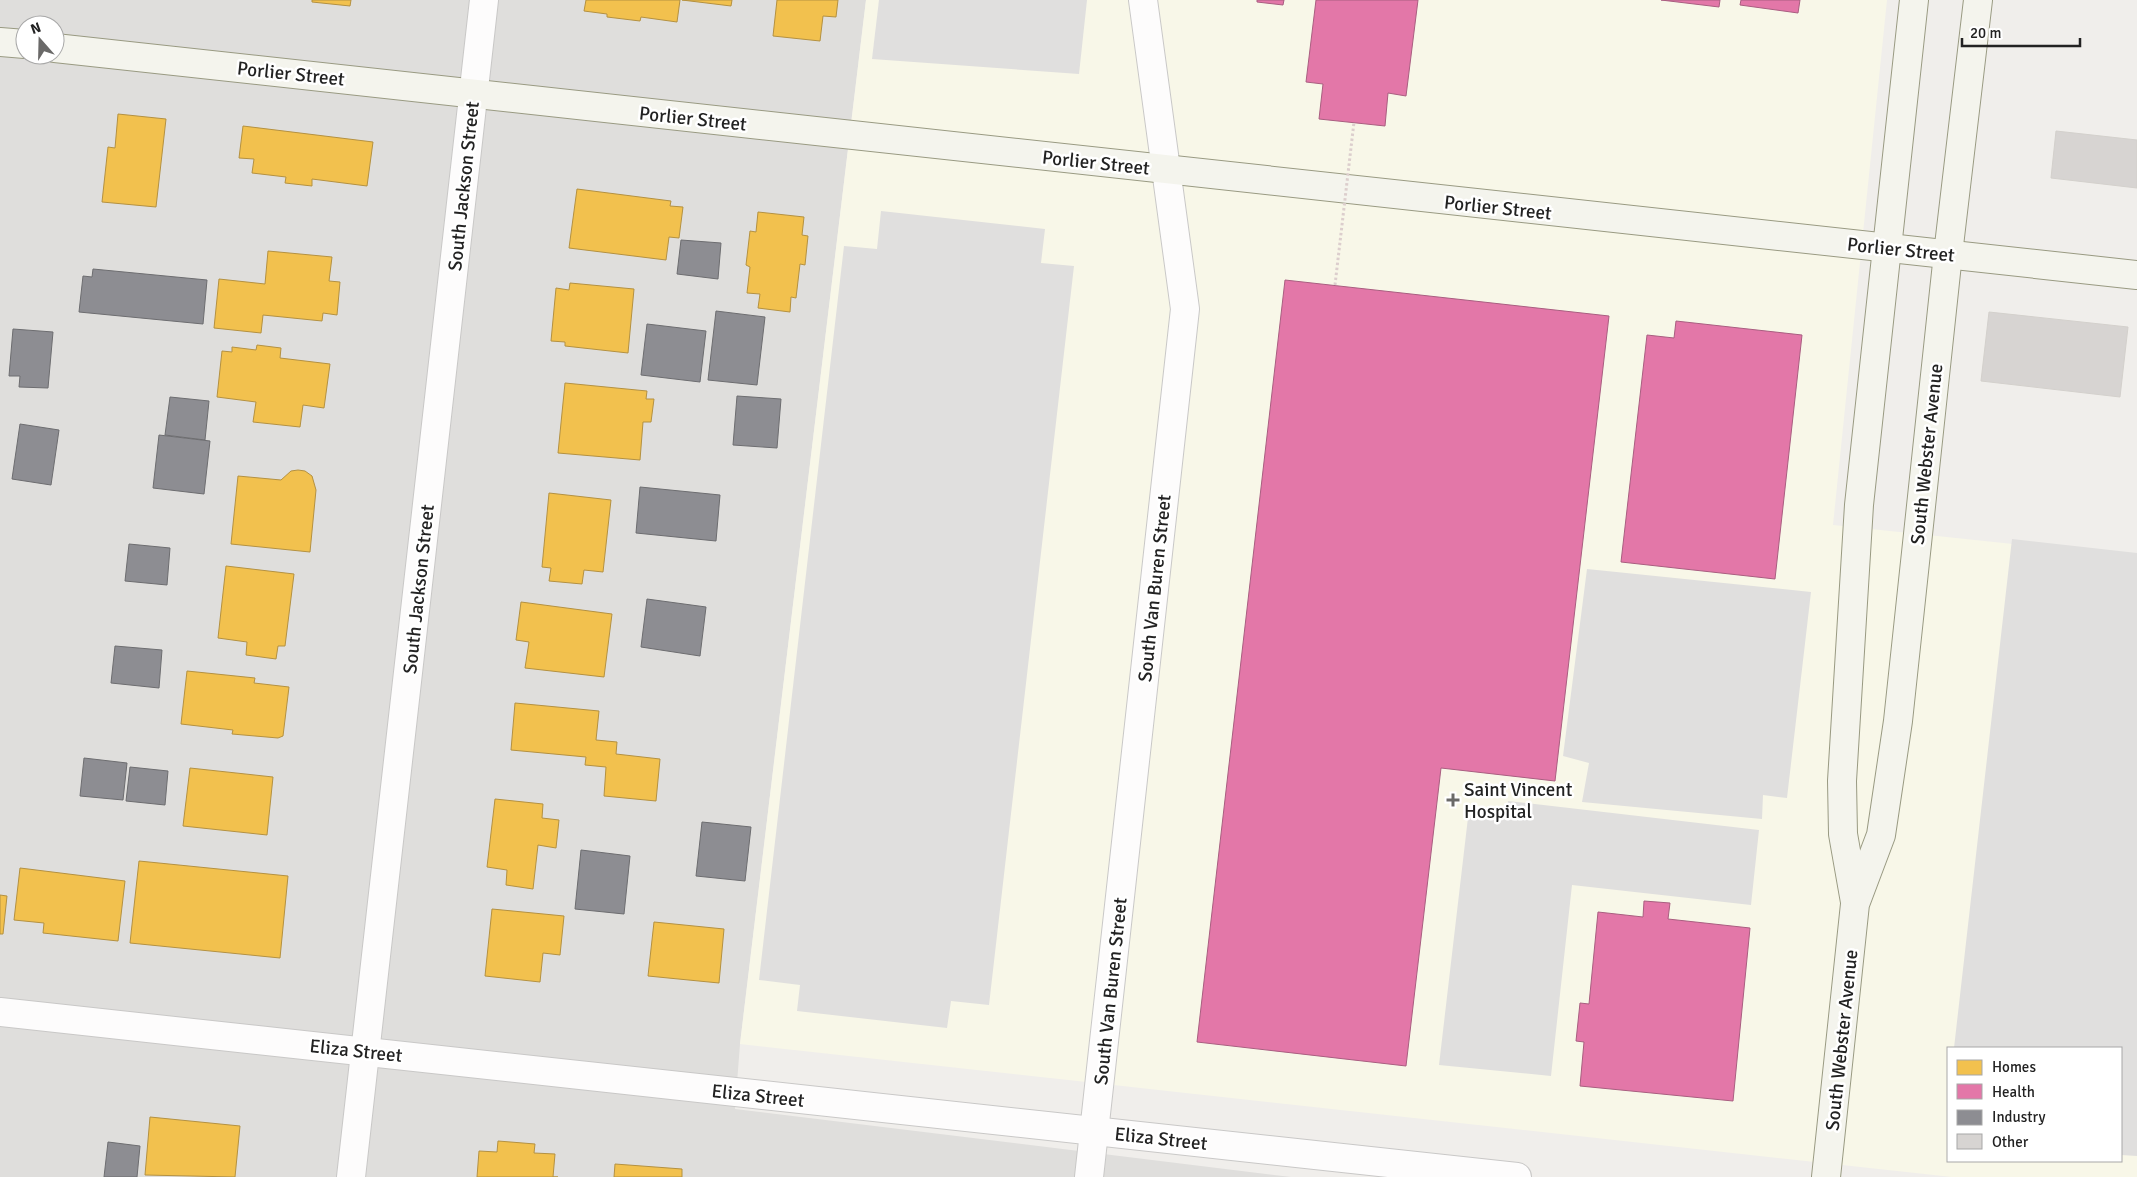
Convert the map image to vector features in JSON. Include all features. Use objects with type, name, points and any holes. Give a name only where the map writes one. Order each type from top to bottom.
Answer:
[{"type":"street","name":"South Jackson Street","points":[[351,1177],[484,0]]},
{"type":"street","name":"South Van Buren Street","points":[[1089,1177],[1185,309],[1143,0]]},
{"type":"street","name":"South Webster Avenue","points":[[1855,904],[1843,834],[1842,781],[1859,505],[1914,0]]},
{"type":"street","name":"South Webster Avenue","points":[[1826,1177],[1855,904],[1881,835],[1898,721],[1948,254],[1978,0]]},
{"type":"street","points":[[0,42],[15,43]]},
{"type":"street","name":"Porlier Street","points":[[65,49],[2137,275]]},
{"type":"street","name":"Eliza Street","points":[[0,1012],[1516,1177]]},
{"type":"path","points":[[1335,285],[1354,122]]},
{"type":"shaded area","points":[[0,0],[866,0],[740,1044],[735,1109],[1291,1177],[0,1177]]},
{"type":"shaded area","name":"Saint Vincent Hospital","points":[[866,0],[1887,0],[1833,525],[2137,557],[2137,1177],[1952,1177],[740,1044]]},
{"type":"shaded area","points":[[879,0],[1087,0],[1079,74],[872,59]]},
{"type":"shaded area","points":[[881,211],[1045,229],[1041,263],[1074,266],[989,1005],[951,1001],[947,1028],[797,1011],[800,985],[759,980],[844,246],[877,249]]},
{"type":"shaded area","points":[[2012,539],[2137,553],[2137,1156],[2122,1155],[2122,1047],[1954,1047]]},
{"type":"shaded area","points":[[1587,569],[1811,592],[1787,798],[1763,795],[1762,819],[1582,802],[1589,763],[1563,756]]},
{"type":"shaded area","points":[[1508,801],[1759,830],[1751,905],[1572,885],[1551,1076],[1439,1065],[1469,809],[1506,814]]},
{"type":"building: Homes","points":[[312,0],[351,0],[350,6],[312,2]]},
{"type":"building: Homes","points":[[586,0],[680,0],[677,22],[641,17],[640,21],[607,17],[607,14],[584,11]]},
{"type":"building: Homes","points":[[682,0],[732,0],[731,6]]},
{"type":"building: Homes","points":[[777,0],[838,0],[836,17],[823,16],[820,41],[773,36]]},
{"type":"building: Homes","points":[[118,114],[166,119],[156,207],[102,202],[108,147],[115,148]]},
{"type":"building: Homes","points":[[243,126],[373,142],[367,186],[312,179],[312,186],[285,183],[286,177],[252,173],[254,159],[239,158]]},
{"type":"building: Homes","points":[[577,189],[671,201],[670,206],[683,207],[679,238],[669,237],[666,260],[569,248]]},
{"type":"building: Homes","points":[[758,212],[804,217],[802,235],[808,236],[805,265],[800,264],[796,298],[791,297],[790,312],[758,308],[760,294],[747,293],[750,267],[746,265],[750,231],[756,232]]},
{"type":"building: Homes","points":[[268,251],[332,257],[329,281],[340,282],[337,315],[323,313],[322,321],[263,315],[261,333],[214,328],[219,279],[265,284]]},
{"type":"building: Homes","points":[[570,283],[634,289],[628,353],[565,346],[565,342],[551,341],[556,288],[569,290]]},
{"type":"building: Homes","points":[[257,345],[281,348],[280,358],[330,364],[324,408],[303,405],[300,427],[253,422],[256,402],[217,397],[222,351],[232,352],[232,347],[256,350]]},
{"type":"building: Homes","points":[[565,383],[647,391],[646,399],[654,399],[651,422],[643,422],[640,460],[558,453]]},
{"type":"building: Homes","points":[[291,471],[305,471],[312,476],[316,490],[310,552],[231,544],[238,476],[281,480]]},
{"type":"building: Homes","points":[[549,493],[611,500],[603,572],[584,570],[582,584],[549,581],[551,568],[542,567]]},
{"type":"building: Homes","points":[[226,566],[294,574],[285,646],[278,646],[276,659],[246,655],[247,642],[218,638]]},
{"type":"building: Homes","points":[[521,602],[612,614],[604,677],[525,668],[529,642],[516,640]]},
{"type":"building: Homes","points":[[187,671],[255,678],[254,683],[289,687],[283,736],[278,738],[232,734],[233,730],[181,724]]},
{"type":"building: Homes","points":[[515,703],[599,711],[596,740],[617,742],[616,754],[660,759],[656,801],[604,796],[606,767],[585,765],[586,757],[511,750]]},
{"type":"building: Homes","points":[[190,768],[273,777],[267,835],[183,826]]},
{"type":"building: Homes","points":[[495,799],[543,804],[542,818],[559,820],[556,848],[538,845],[533,889],[506,885],[507,870],[487,867]]},
{"type":"building: Homes","points":[[139,861],[288,876],[280,958],[130,943]]},
{"type":"building: Homes","points":[[20,868],[125,881],[118,941],[43,933],[44,923],[14,920]]},
{"type":"building: Homes","points":[[0,895],[7,896],[3,934],[0,934]]},
{"type":"building: Homes","points":[[492,909],[564,916],[560,955],[543,953],[540,982],[485,976]]},
{"type":"building: Homes","points":[[654,922],[724,929],[719,983],[648,976]]},
{"type":"building: Homes","points":[[150,1117],[240,1126],[235,1177],[145,1175]]},
{"type":"building: Homes","points":[[498,1141],[535,1144],[534,1153],[555,1154],[553,1177],[477,1177],[479,1151],[497,1152]]},
{"type":"building: Homes","points":[[615,1164],[682,1169],[682,1177],[614,1177]]},
{"type":"building: Health","points":[[1257,0],[1284,0],[1283,5],[1257,2]]},
{"type":"building: Health","points":[[1316,0],[1418,0],[1406,96],[1388,93],[1385,126],[1319,119],[1323,84],[1306,82]]},
{"type":"building: Health","points":[[1661,0],[1720,0],[1719,7]]},
{"type":"building: Health","points":[[1741,0],[1800,0],[1798,13],[1740,5]]},
{"type":"building: Health","points":[[1285,280],[1609,316],[1555,781],[1441,768],[1406,1066],[1197,1042]]},
{"type":"building: Health","points":[[1676,321],[1802,335],[1775,579],[1621,562],[1647,335],[1674,338]]},
{"type":"building: Health","points":[[1644,901],[1670,903],[1668,919],[1750,928],[1733,1101],[1580,1086],[1584,1042],[1576,1041],[1580,1003],[1589,1004],[1598,912],[1643,917]]},
{"type":"building: Industry","points":[[681,240],[721,243],[718,279],[677,274]]},
{"type":"building: Industry","points":[[93,269],[207,280],[203,324],[79,312],[83,276],[92,277]]},
{"type":"building: Industry","points":[[716,311],[765,317],[757,385],[708,380]]},
{"type":"building: Industry","points":[[647,324],[706,331],[700,382],[641,375]]},
{"type":"building: Industry","points":[[13,329],[53,332],[48,388],[19,387],[20,376],[9,376]]},
{"type":"building: Industry","points":[[737,396],[781,399],[777,448],[733,445]]},
{"type":"building: Industry","points":[[170,397],[209,401],[205,440],[165,435]]},
{"type":"building: Industry","points":[[20,424],[59,430],[51,485],[12,479]]},
{"type":"building: Industry","points":[[159,435],[210,441],[204,494],[153,488]]},
{"type":"building: Industry","points":[[640,487],[720,495],[716,541],[636,533]]},
{"type":"building: Industry","points":[[129,544],[170,548],[167,585],[125,581]]},
{"type":"building: Industry","points":[[647,599],[706,607],[700,656],[641,647]]},
{"type":"building: Industry","points":[[115,646],[162,650],[159,688],[111,683]]},
{"type":"building: Industry","points":[[84,758],[127,763],[123,800],[80,796]]},
{"type":"building: Industry","points":[[130,767],[168,771],[165,805],[126,801]]},
{"type":"building: Industry","points":[[702,822],[751,827],[745,881],[696,876]]},
{"type":"building: Industry","points":[[581,850],[630,856],[624,914],[575,909]]},
{"type":"building: Industry","points":[[108,1142],[140,1146],[137,1177],[104,1177]]},
{"type":"building: Other","points":[[2056,131],[2137,140],[2137,188],[2051,178]]},
{"type":"building: Other","points":[[1989,312],[2128,327],[2120,397],[1981,381]]},
{"type":"place","name":"Saint Vincent Hospital","points":[[1453,800]]}]
